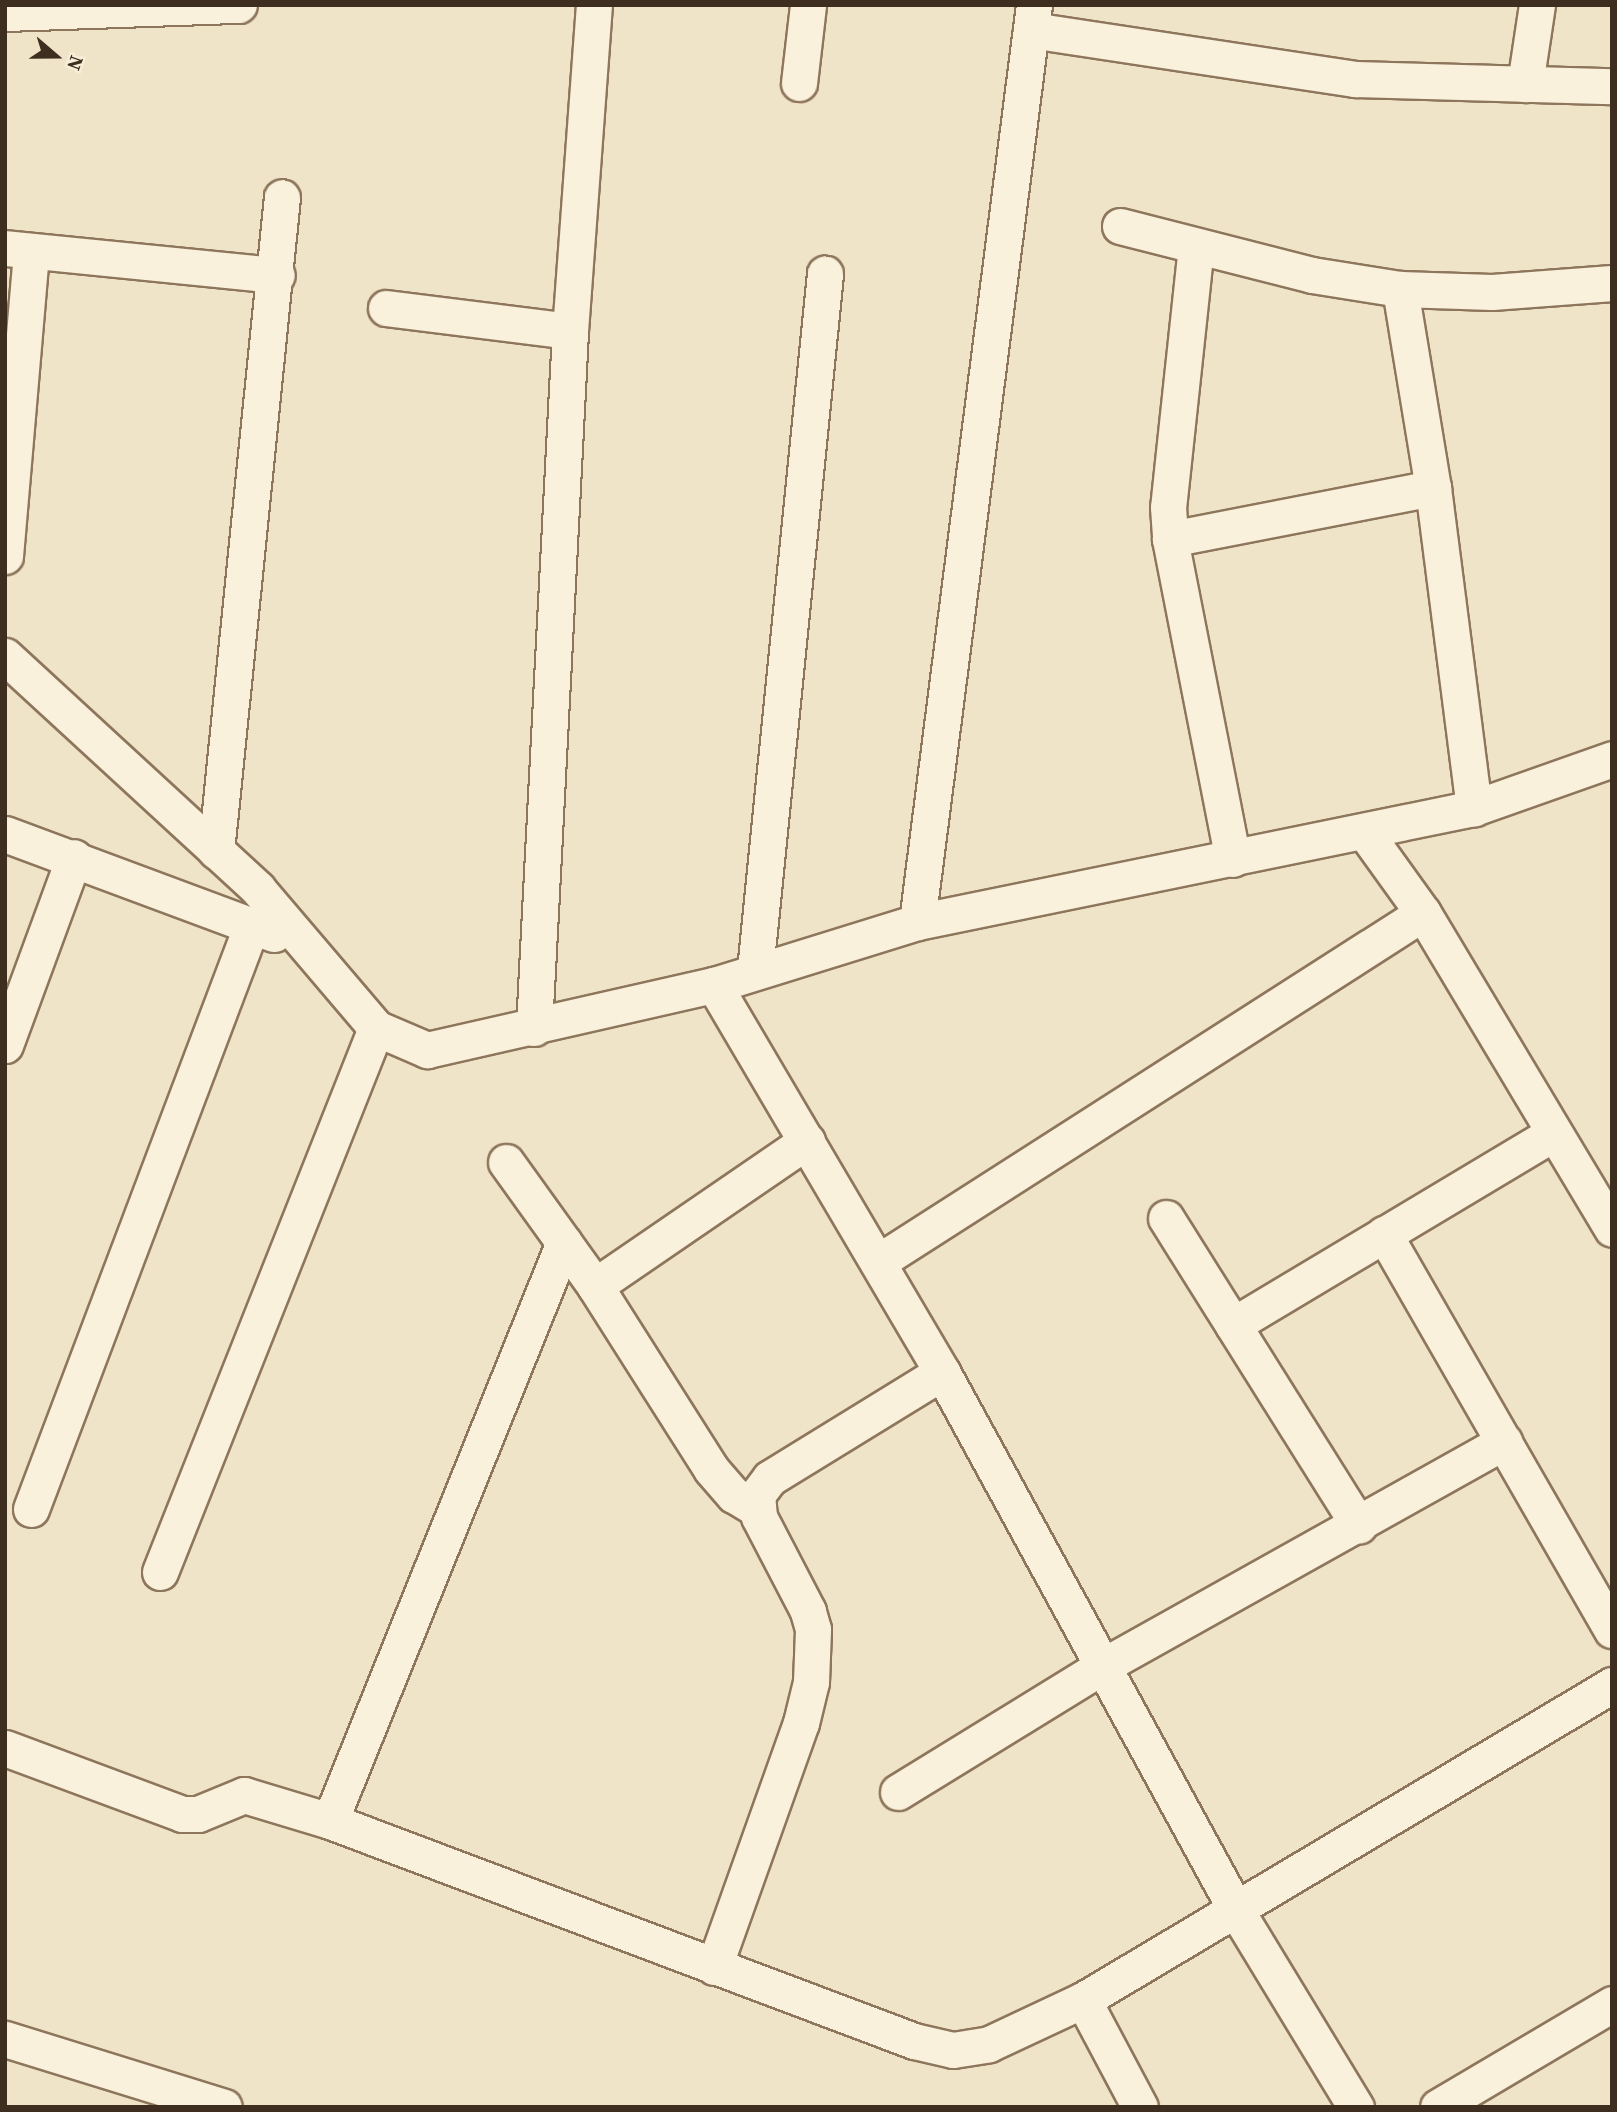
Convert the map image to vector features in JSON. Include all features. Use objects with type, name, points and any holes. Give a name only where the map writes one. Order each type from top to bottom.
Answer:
[{"type":"street","points":[[5,13],[239,5]]},
{"type":"street","points":[[534,1028],[570,331],[594,5]]},
{"type":"street","points":[[799,83],[808,5]]},
{"type":"street","points":[[1525,84],[1536,5]]},
{"type":"street","points":[[917,922],[1032,18],[1355,79],[1612,86]]},
{"type":"street","points":[[216,851],[277,275],[282,197]]},
{"type":"street","points":[[1120,226],[1312,275],[1400,289],[1492,292],[1612,283]]},
{"type":"street","points":[[1196,246],[1170,467],[1170,539],[1233,859]]},
{"type":"street","points":[[5,556],[18,249],[277,275]]},
{"type":"street","points":[[755,970],[825,274]]},
{"type":"street","points":[[1400,289],[1433,488],[1474,808]]},
{"type":"street","points":[[386,308],[570,331]]},
{"type":"street","points":[[1170,539],[1433,488]]},
{"type":"street","points":[[5,656],[257,888],[376,1028],[412,1047],[427,1050],[534,1028],[713,985],[917,922],[1474,808],[1612,759]]},
{"type":"street","points":[[1364,831],[1423,913],[1612,1229]]},
{"type":"street","points":[[5,834],[74,857],[251,927],[301,942]]},
{"type":"street","points":[[5,1045],[74,857]]},
{"type":"street","points":[[878,1262],[1423,913]]},
{"type":"street","points":[[31,1509],[251,927]]},
{"type":"street","points":[[713,985],[942,1372],[1236,1910],[1356,2107]]},
{"type":"street","points":[[160,1572],[376,1028]]},
{"type":"street","points":[[1233,1325],[1554,1133]]},
{"type":"street","points":[[595,1286],[807,1141]]},
{"type":"street","points":[[506,1162],[595,1286],[711,1469],[734,1495],[756,1507]]},
{"type":"street","points":[[1166,1218],[1359,1526]]},
{"type":"street","points":[[1384,1234],[1612,1630]]},
{"type":"street","points":[[330,1821],[564,1242]]},
{"type":"street","points":[[714,1966],[800,1723],[811,1682],[813,1629],[808,1611],[756,1507],[757,1495],[770,1478],[942,1372]]},
{"type":"street","points":[[898,1793],[1101,1667],[1359,1526],[1504,1442]]},
{"type":"street","points":[[5,1748],[182,1814],[198,1814],[244,1795],[330,1821],[914,2041],[953,2050],[989,2044],[1083,2000],[1612,1685]]},
{"type":"street","points":[[1083,2000],[1140,2107]]},
{"type":"street","points":[[1438,2107],[1612,2004]]},
{"type":"street","points":[[5,2039],[224,2107]]}]
